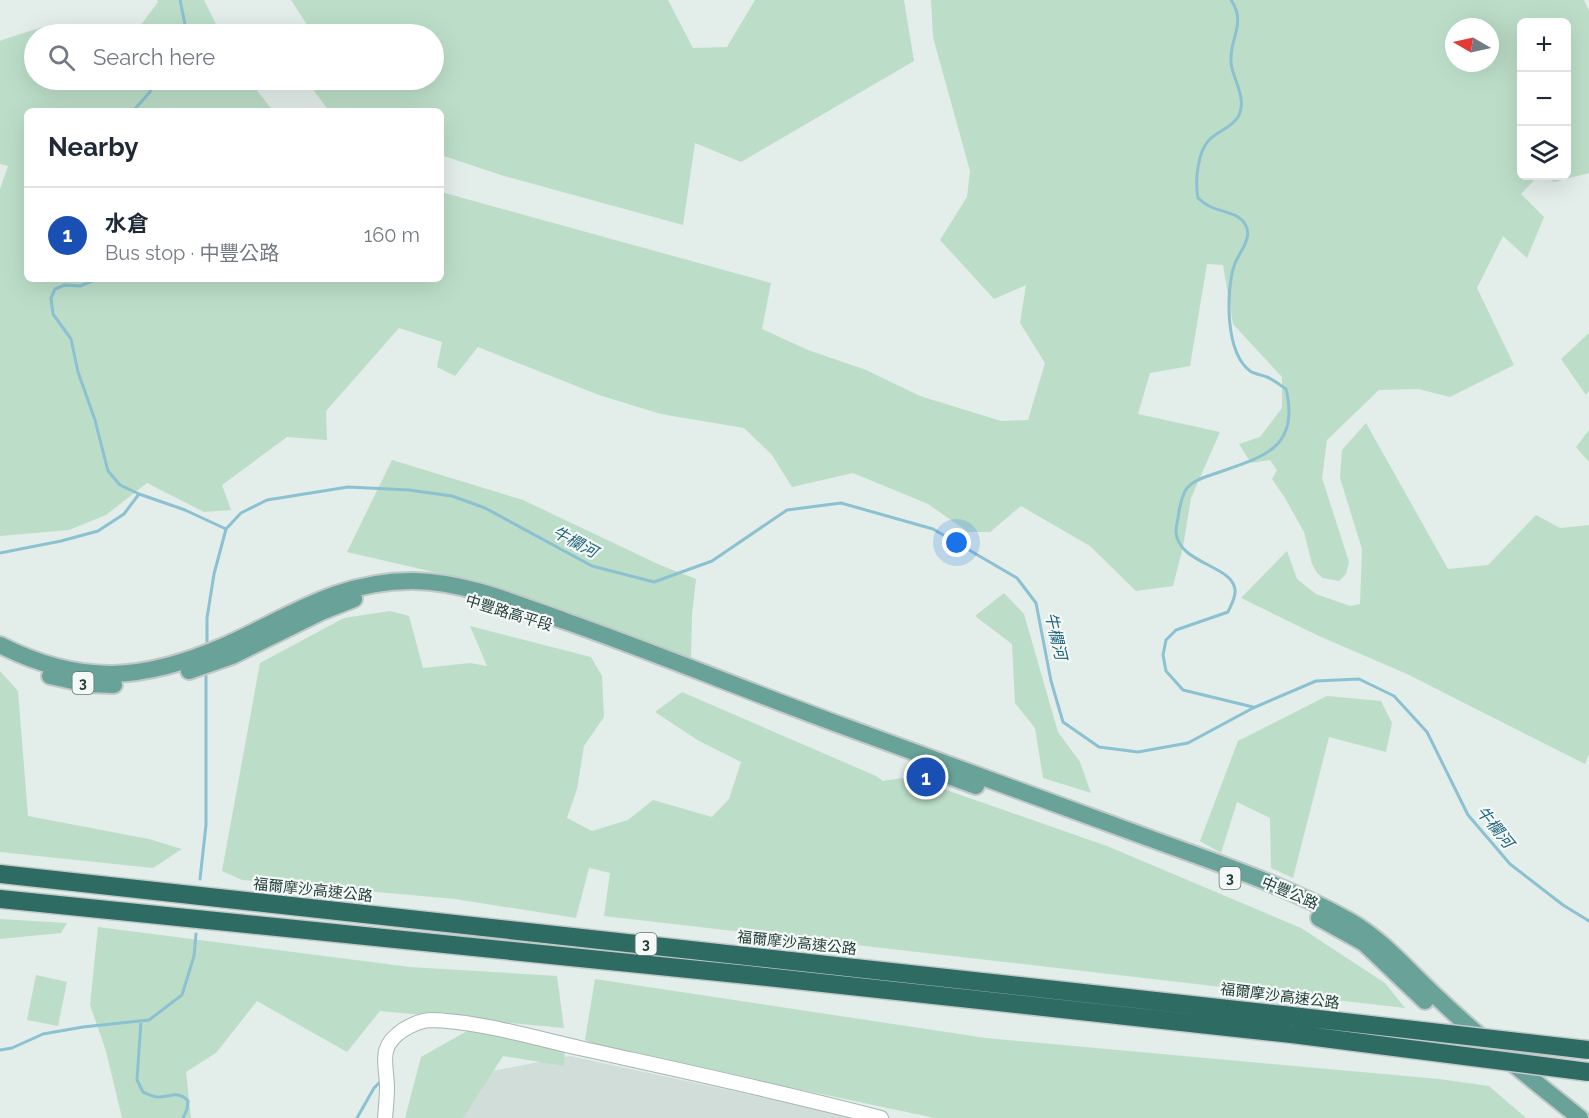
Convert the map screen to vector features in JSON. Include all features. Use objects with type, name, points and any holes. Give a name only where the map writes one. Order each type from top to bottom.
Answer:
[{"type":"highway","name":"福爾摩沙高速公路","points":[[0,874],[1589,1050]]},
{"type":"highway","name":"3","points":[[0,899],[748,975],[1292,1035],[1589,1072]]},
{"type":"main road","name":"中豐路高平段","points":[[0,655],[43,675],[87,684],[130,685],[229,651],[351,600],[377,593],[420,587],[485,603],[568,631],[711,681],[842,731]]},
{"type":"main road","name":"中豐路高平段","points":[[0,645],[30,659],[95,674],[168,673]]},
{"type":"main road","name":"中豐公路","points":[[842,731],[1292,903],[1364,942],[1580,1118]]},
{"type":"main road","name":"中豐公路","points":[[1422,990],[1563,1118]]},
{"type":"street","points":[[385,1118],[387,1084],[384,1058],[388,1043],[403,1030],[416,1023],[430,1020],[503,1029],[578,1048],[806,1098],[881,1118]]},
{"type":"shaded area","points":[[570,1056],[858,1118],[457,1118],[477,1074]]},
{"type":"green space","points":[[157,0],[204,0],[216,24],[142,24],[158,2]]},
{"type":"green space","points":[[291,0],[668,0],[693,48],[727,47],[755,0],[904,0],[914,61],[741,162],[695,143],[683,225],[504,176],[444,156],[444,108],[327,108],[313,90],[444,90],[444,24],[307,24]]},
{"type":"green space","points":[[931,0],[1584,0],[1589,11],[1589,173],[1571,178],[1571,18],[1517,18],[1517,180],[1534,180],[1521,194],[1544,217],[1527,258],[1503,236],[1477,288],[1514,365],[1450,397],[1418,389],[1379,390],[1327,440],[1322,478],[1349,562],[1346,574],[1339,581],[1323,578],[1317,573],[1312,564],[1304,532],[1272,479],[1277,470],[1270,460],[1251,463],[1239,444],[1260,437],[1282,408],[1282,377],[1233,324],[1223,265],[1207,264],[1190,366],[1150,373],[1138,414],[1220,432],[1191,498],[1183,547],[1173,586],[1136,591],[1090,546],[1021,506],[990,532],[968,532],[928,504],[853,473],[792,487],[772,455],[744,428],[661,414],[599,395],[478,347],[455,376],[437,367],[442,342],[399,328],[326,411],[327,440],[287,437],[222,485],[231,510],[204,512],[147,483],[106,515],[69,530],[0,536],[0,189],[8,166],[0,164],[0,41],[24,33],[24,90],[257,90],[271,108],[24,108],[24,282],[444,282],[444,193],[771,283],[762,329],[808,350],[866,370],[920,396],[1001,421],[1028,420],[1045,363],[1020,323],[1026,285],[994,299],[940,240],[967,197],[970,171],[933,37]]},
{"type":"green space","points":[[1589,333],[1589,391],[1586,395],[1561,359]]},
{"type":"green space","points":[[1366,423],[1448,569],[1488,565],[1536,515],[1560,528],[1589,525],[1589,754],[1585,764],[1407,674],[1319,636],[1241,598],[1287,551],[1297,579],[1316,594],[1350,606],[1360,604],[1362,549],[1340,478],[1342,450]]},
{"type":"green space","points":[[1589,430],[1589,462],[1576,447]]},
{"type":"green space","points":[[392,460],[523,500],[660,565],[696,579],[691,658],[554,608],[451,576],[347,552]]},
{"type":"green space","points":[[1004,593],[1024,614],[1058,732],[1080,762],[1091,793],[1043,778],[1035,728],[1015,703],[1012,644],[975,616]]},
{"type":"green space","points":[[390,611],[409,616],[423,668],[470,663],[487,666],[470,626],[591,657],[602,676],[604,717],[584,746],[577,789],[567,818],[592,831],[628,820],[653,800],[712,817],[729,799],[741,762],[699,741],[655,712],[682,692],[883,781],[909,777],[1107,846],[1301,928],[1385,983],[1405,1008],[604,916],[610,873],[589,868],[576,918],[455,899],[242,880],[222,871],[260,663],[344,618]]},
{"type":"green space","points":[[0,671],[18,691],[28,816],[149,839],[182,849],[153,868],[0,852]]},
{"type":"green space","points":[[1327,696],[1381,701],[1392,723],[1386,752],[1329,737],[1293,878],[1271,868],[1270,818],[1237,802],[1221,853],[1200,841],[1238,741]]},
{"type":"green space","points":[[0,919],[67,923],[61,933],[0,939]]},
{"type":"green space","points":[[98,927],[410,967],[557,976],[564,1028],[380,1011],[347,1052],[257,1001],[216,1053],[186,1072],[191,1118],[122,1118],[106,1051],[90,1005]]},
{"type":"green space","points":[[36,975],[67,982],[58,1026],[27,1020]]},
{"type":"green space","points":[[595,979],[986,1038],[1439,1079],[1489,1086],[1526,1118],[935,1118],[607,1049],[585,1040]]},
{"type":"green space","points":[[469,1030],[565,1047],[564,1066],[503,1056],[463,1118],[405,1118],[421,1057]]},
{"type":"waterway","points":[[180,0],[185,24]]},
{"type":"waterway","points":[[1231,0],[1236,8],[1238,24],[1232,46],[1231,63],[1241,96],[1241,110],[1235,121],[1209,140],[1205,146],[1198,168],[1197,191],[1198,198],[1203,202],[1238,217],[1245,224],[1247,240],[1231,277],[1229,306],[1232,336],[1242,362],[1250,371],[1270,378],[1286,389],[1289,410],[1287,426],[1282,439],[1272,449],[1260,457],[1196,481],[1185,491],[1176,526],[1179,543],[1195,558],[1225,575],[1232,582],[1235,595],[1228,612],[1176,630],[1166,640],[1163,655],[1166,671],[1183,690],[1253,707]]},
{"type":"waterway","points":[[136,108],[150,90]]},
{"type":"waterway","points":[[90,282],[80,286],[65,285],[55,289],[51,298],[53,314],[71,339],[78,372],[95,420],[108,471],[120,485],[185,510],[226,529]]},
{"type":"waterway","name":"牛欄河","points":[[207,646],[207,618],[214,574],[226,529],[241,513],[267,500],[348,487],[409,490],[452,496],[485,508],[592,566],[654,582],[712,561],[787,510],[841,503],[933,529],[1017,578],[1036,603],[1051,681],[1063,722],[1099,747],[1138,752],[1188,743],[1253,708],[1316,681],[1359,679],[1394,696],[1427,732],[1468,815],[1510,864],[1563,905],[1589,921]]},
{"type":"waterway","points":[[0,553],[98,531],[124,514],[139,494]]},
{"type":"waterway","points":[[200,879],[206,825],[206,670]]},
{"type":"waterway","points":[[0,1050],[12,1048],[43,1034],[149,1020],[182,995],[194,956],[196,934]]},
{"type":"waterway","points":[[141,1021],[137,1080],[143,1092],[150,1095],[158,1097],[178,1095],[188,1101],[183,1118]]},
{"type":"waterway","points":[[357,1118],[374,1088],[382,1080]]},
{"type":"place","name":"水倉","points":[[926,777]]}]
